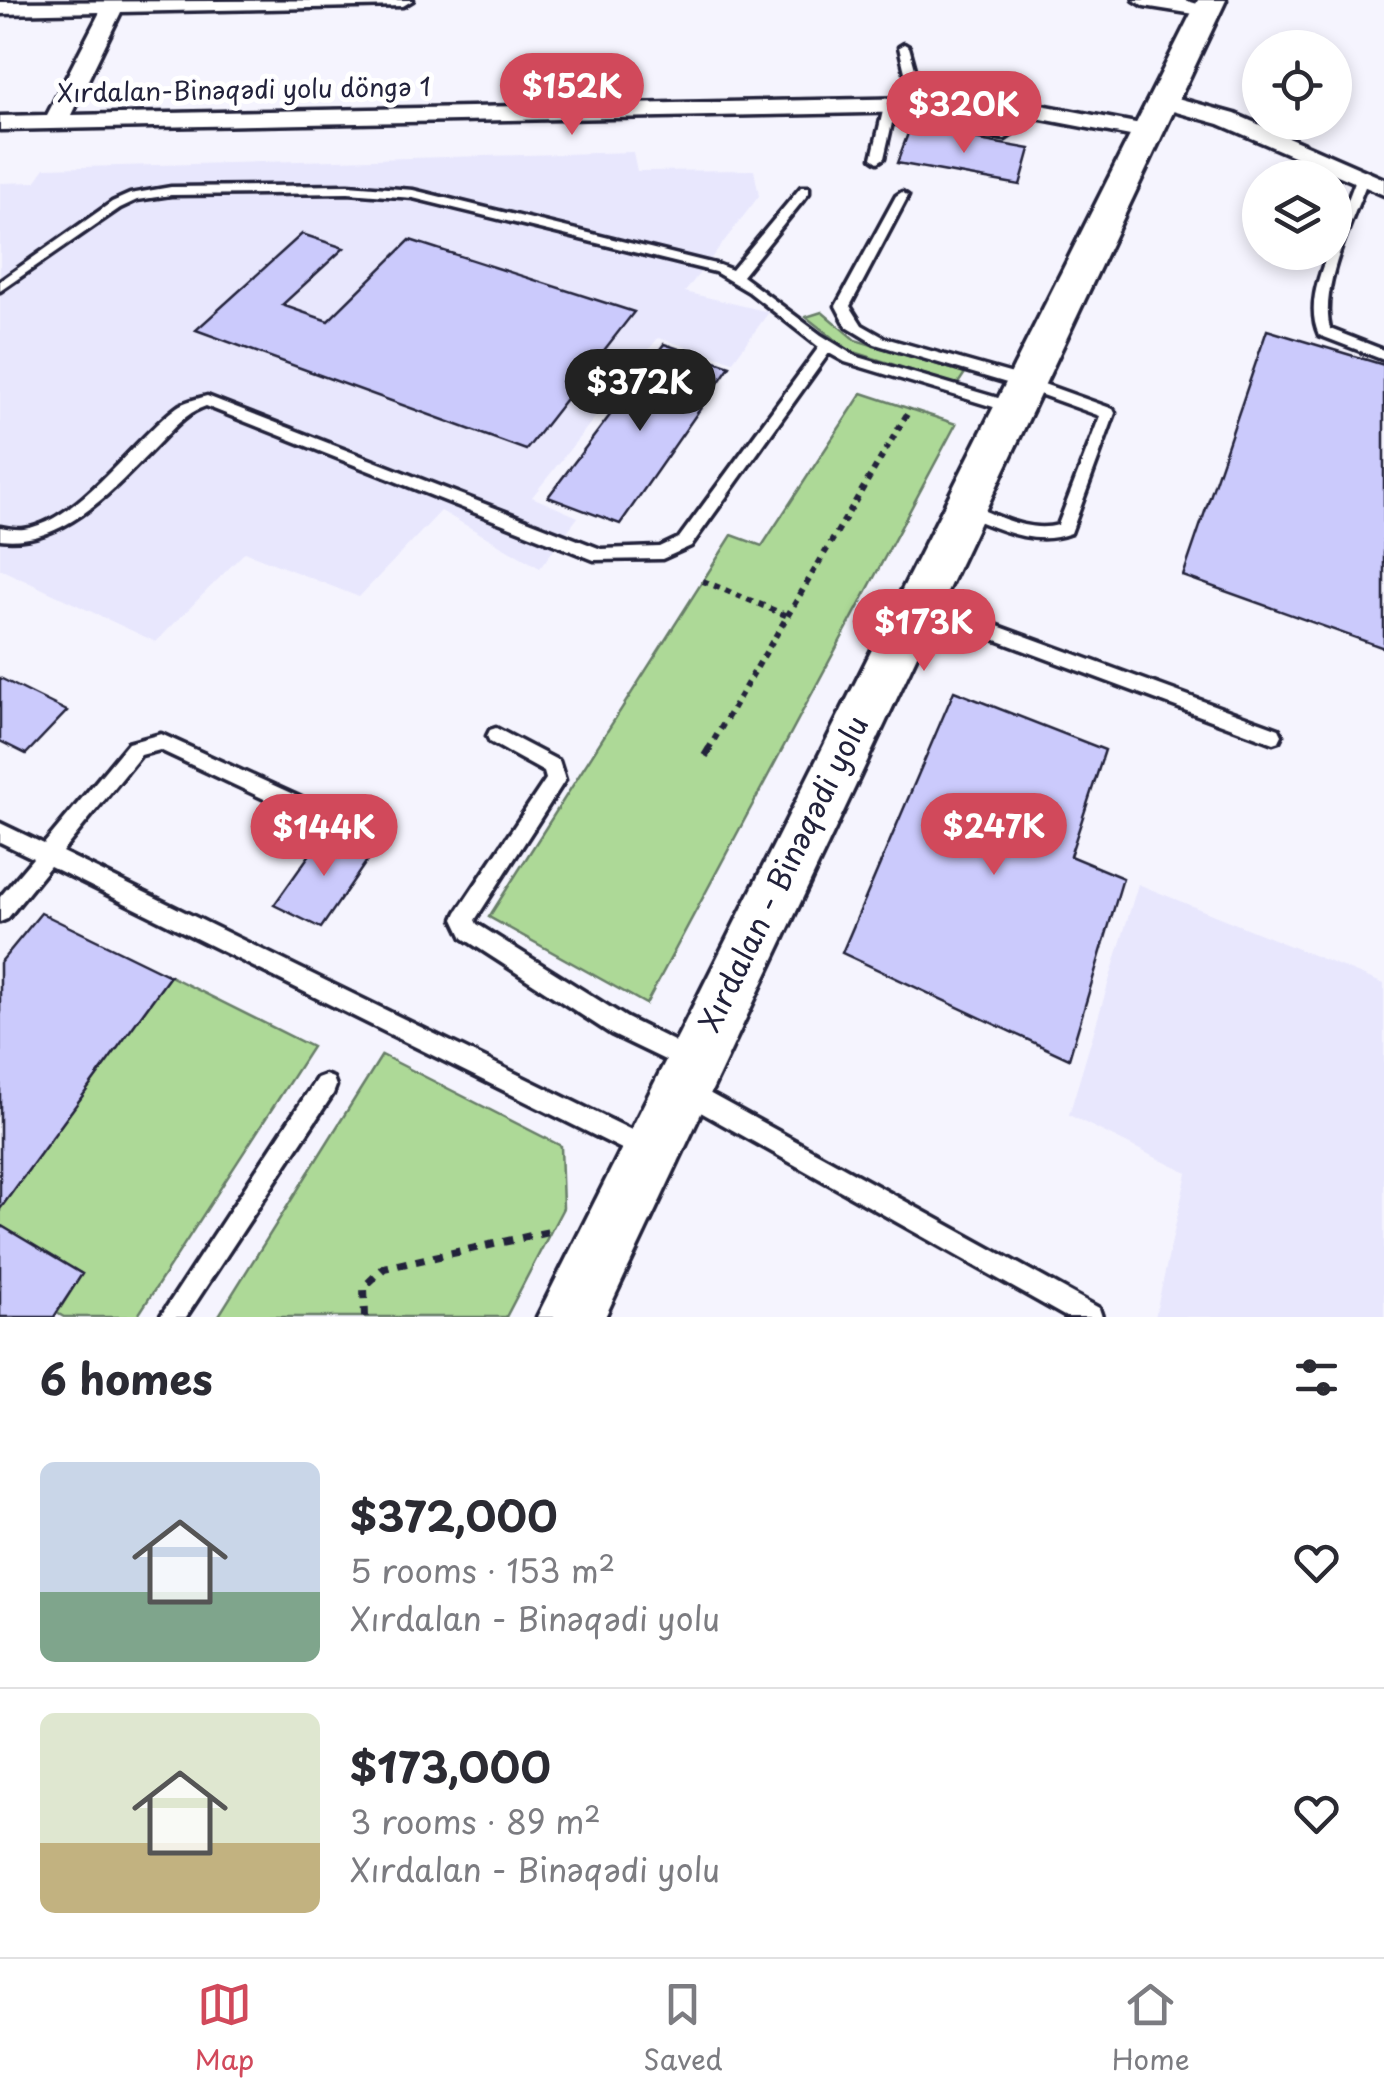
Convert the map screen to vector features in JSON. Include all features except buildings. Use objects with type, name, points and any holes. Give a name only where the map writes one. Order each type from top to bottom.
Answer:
[{"type":"main road","name":"Xırdalan - Binəqədi yolu","points":[[570,1317],[1016,395],[1210,5]]},
{"type":"street","points":[[0,8],[403,0]]},
{"type":"street","points":[[1144,0],[1210,5]]},
{"type":"street","points":[[56,121],[113,8]]},
{"type":"street","name":"Xırdalan-Binəqədi yolu döngə 1","points":[[0,123],[888,112],[919,105],[1032,110],[1227,119],[1373,184]]},
{"type":"lane","points":[[904,47],[919,105]]},
{"type":"lane","points":[[878,158],[888,112],[1005,136]]},
{"type":"lane","points":[[1352,222],[1373,184]]},
{"type":"lane","points":[[0,287],[116,205],[171,191],[348,190],[413,194],[703,264],[735,276],[826,347],[895,376],[1108,413],[1065,529],[1054,535],[1040,534],[961,508]]},
{"type":"lane","points":[[735,276],[806,190]]},
{"type":"lane","points":[[902,196],[843,306],[847,320],[858,332],[1016,395]]},
{"type":"lane","points":[[1328,270],[1319,321],[1324,332],[1384,355]]},
{"type":"lane","points":[[0,533],[29,537],[66,518],[185,408],[207,401],[600,556],[662,553],[685,542],[713,508],[826,347]]},
{"type":"lane","points":[[916,603],[1273,735]]},
{"type":"lane","points":[[496,736],[552,768],[556,780],[464,918],[470,931],[620,1026],[686,1075],[1090,1317]]},
{"type":"lane","points":[[0,912],[135,749],[149,742],[161,742],[312,812]]},
{"type":"lane","points":[[2,837],[50,855],[649,1150]]},
{"type":"lane","points":[[172,1317],[325,1086]]},
{"type":"path","points":[[705,756],[910,409]]},
{"type":"path","points":[[703,580],[788,616]]},
{"type":"path","points":[[366,1317],[364,1287],[384,1268],[550,1232]]},
{"type":"shaded area","points":[[633,152],[637,171],[754,170],[759,196],[685,292],[769,312],[733,361],[658,338],[532,497],[578,517],[540,568],[441,511],[359,597],[245,552],[156,642],[0,569],[0,183],[35,182],[45,168]]},
{"type":"shaded area","points":[[1138,884],[1384,984],[1384,1317],[1155,1317],[1187,1173],[1069,1115]]},
{"type":"green space","points":[[822,312],[855,340],[965,373],[957,385],[848,350],[806,317]]},
{"type":"green space","points":[[862,393],[956,424],[646,1004],[489,917],[732,535],[762,546]]},
{"type":"green space","points":[[170,976],[312,1047],[137,1317],[64,1317],[57,1313],[82,1274],[0,1225],[0,1209]]},
{"type":"green space","points":[[382,1055],[561,1146],[563,1208],[506,1317],[218,1317]]}]
